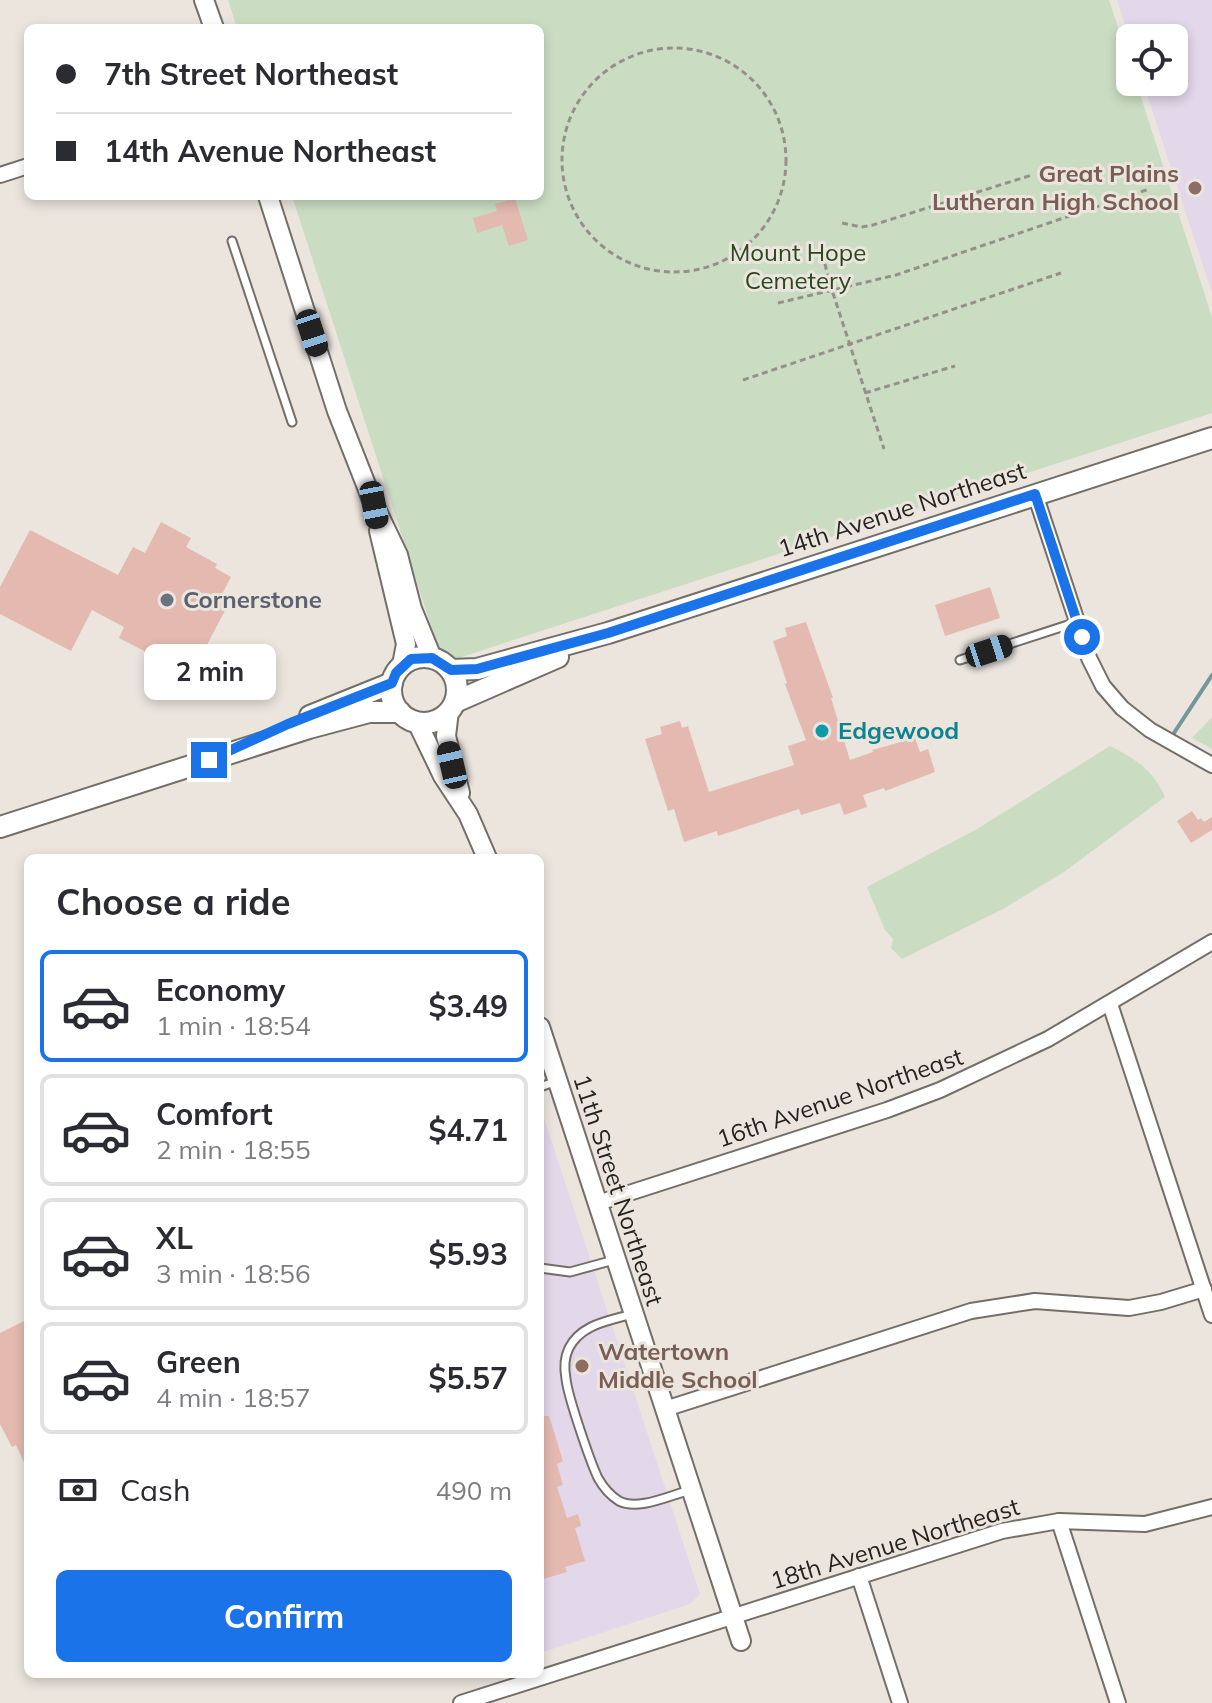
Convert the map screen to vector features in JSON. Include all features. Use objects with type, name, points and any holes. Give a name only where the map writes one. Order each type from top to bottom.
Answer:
[{"type":"main road","name":"14th Avenue Northeast","points":[[451,670],[477,669],[608,633],[1212,438]]},
{"type":"main road","name":"14th Avenue Northeast","points":[[452,706],[608,633]]},
{"type":"main road","points":[[0,827],[309,728],[369,712],[435,721],[452,706],[456,679],[451,670],[432,658],[422,657],[397,674],[209,760]]},
{"type":"main road","points":[[397,674],[391,693],[409,717]]},
{"type":"street","points":[[204,0],[213,24]]},
{"type":"street","points":[[0,175],[24,167]]},
{"type":"street","points":[[269,200],[337,411],[374,505],[398,555],[412,609],[432,658]]},
{"type":"street","points":[[1035,494],[1077,622],[1103,686],[1122,708],[1150,730],[1212,765]]},
{"type":"street","points":[[374,505],[406,644],[397,674]]},
{"type":"street","points":[[452,706],[446,736],[464,807]]},
{"type":"street","points":[[409,717],[464,807],[485,854]]},
{"type":"street","name":"16th Avenue Northeast","points":[[598,1203],[918,1099],[1013,1057],[1110,1004],[1212,942]]},
{"type":"street","points":[[1110,1004],[1212,1315]]},
{"type":"street","name":"11th Street Northeast","points":[[544,1052],[549,1084],[598,1203],[741,1641]]},
{"type":"street","points":[[665,1409],[971,1311],[1035,1301],[1129,1308],[1204,1289]]},
{"type":"street","name":"18th Avenue Northeast","points":[[544,1676],[1002,1531],[1059,1521],[1145,1524],[1212,1507]]},
{"type":"street","points":[[1059,1521],[1118,1703]]},
{"type":"street","points":[[859,1576],[900,1703]]},
{"type":"street","name":"18th Avenue Northeast","points":[[461,1703],[539,1678]]},
{"type":"lane","points":[[232,241],[292,422]]},
{"type":"lane","points":[[960,660],[1077,622]]},
{"type":"lane","points":[[544,1269],[570,1272],[617,1260]]},
{"type":"lane","points":[[634,1313],[593,1326],[579,1334],[569,1349],[565,1364],[566,1383],[599,1479],[609,1493],[619,1501],[634,1505],[691,1489]]},
{"type":"path","points":[[664,47],[709,55],[736,68],[764,94],[779,121],[784,149],[780,198],[752,242],[722,261],[705,267],[673,270],[655,269],[623,260],[591,236],[572,206],[565,168],[568,123],[596,76],[622,59],[664,47]]},
{"type":"path","points":[[842,223],[861,227],[873,225],[1032,175]]},
{"type":"path","points":[[778,303],[896,275],[1149,189]]},
{"type":"path","points":[[823,254],[884,449]]},
{"type":"path","points":[[743,380],[1061,273]]},
{"type":"path","points":[[865,393],[955,366]]},
{"type":"shaded area","name":"Great Plains Lutheran High School","points":[[1117,0],[1212,0],[1212,293],[1148,96],[1188,96],[1188,24],[1125,24]]},
{"type":"shaded area","name":"Watertown Middle School","points":[[544,1118],[700,1594],[690,1604],[544,1652]]},
{"type":"green space","name":"Mount Hope Cemetery","points":[[228,0],[1109,0],[1117,24],[1116,96],[1141,96],[1212,317],[1212,413],[443,663],[293,200],[544,200],[544,24],[236,24]]},
{"type":"green space","points":[[1212,717],[1212,749],[1192,738]]},
{"type":"green space","points":[[1110,746],[1143,766],[1165,797],[1064,872],[1003,909],[902,959],[891,948],[893,939],[885,930],[867,887],[977,829]]},
{"type":"building","points":[[516,200],[528,240],[509,246],[502,225],[477,233],[473,218],[497,211],[495,204]]},
{"type":"building","name":"Cornerstone","points":[[161,522],[191,538],[186,547],[217,564],[215,568],[231,577],[220,598],[229,603],[191,675],[119,638],[124,627],[92,610],[71,651],[0,614],[0,587],[30,530],[118,575],[133,547],[145,553]]},
{"type":"building","points":[[990,587],[1000,618],[945,636],[935,605]]},
{"type":"building","name":"Edgewood","points":[[806,622],[833,698],[850,760],[872,750],[915,738],[920,752],[928,749],[935,772],[885,791],[884,788],[863,795],[867,807],[844,815],[840,803],[801,815],[799,809],[718,836],[717,831],[684,842],[674,809],[668,811],[645,739],[662,734],[660,727],[680,721],[682,728],[688,726],[709,792],[794,765],[788,746],[806,740],[773,641],[787,636],[785,628]]},
{"type":"building","points":[[1192,811],[1198,820],[1201,818],[1204,822],[1212,817],[1212,830],[1191,843],[1177,821]]},
{"type":"building","points":[[24,1321],[24,1462],[16,1445],[12,1447],[0,1424],[0,1333]]},
{"type":"building","points":[[544,1416],[549,1416],[563,1461],[557,1464],[563,1485],[557,1487],[567,1518],[578,1514],[581,1526],[575,1528],[585,1561],[565,1567],[567,1572],[544,1579]]},
{"type":"waterway","points":[[1170,739],[1212,675]]},
{"type":"place","name":"Great Plains Lutheran High School","points":[[1195,188]]},
{"type":"place","name":"Cornerstone","points":[[167,600]]},
{"type":"place","name":"Edgewood","points":[[822,731]]},
{"type":"place","name":"Watertown Middle School","points":[[582,1366]]},
{"type":"route","points":[[209,760],[288,724],[392,683],[402,665],[411,659],[432,658],[451,670],[477,669],[608,633],[1035,494],[1082,637]]}]
